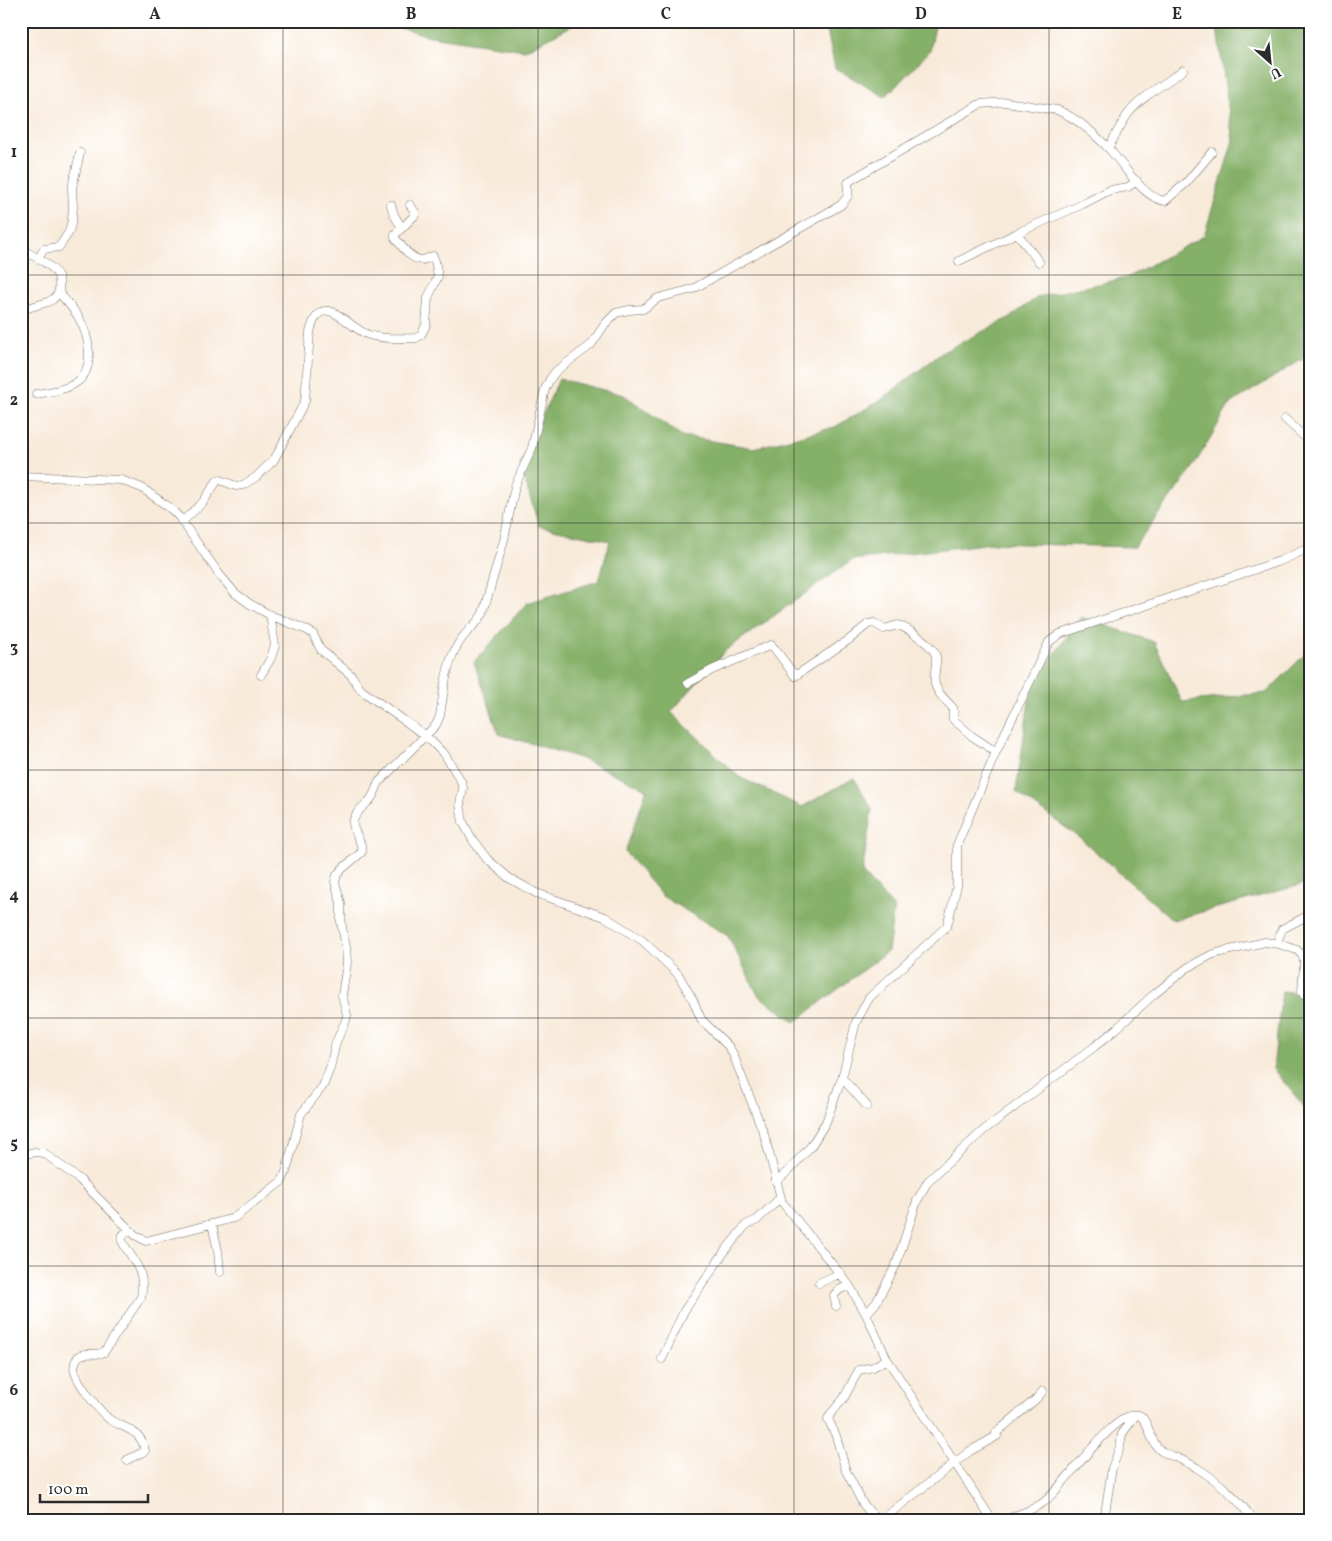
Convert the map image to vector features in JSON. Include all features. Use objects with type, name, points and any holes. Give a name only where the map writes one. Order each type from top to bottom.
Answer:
[{"type":"street","points":[[1108,148],[1128,114],[1151,92],[1166,84],[1183,70]]},
{"type":"street","points":[[21,1159],[26,1154],[34,1152],[44,1153],[80,1180],[130,1229],[146,1241],[238,1216],[282,1181],[301,1114],[323,1086],[330,1068],[336,1042],[347,1015],[342,995],[347,963],[346,947],[341,922],[341,903],[335,882],[337,875],[342,869],[362,852],[361,843],[353,827],[354,818],[370,800],[379,782],[436,725],[440,716],[451,659],[463,637],[480,620],[483,613],[504,540],[515,486],[532,448],[545,389],[556,371],[591,345],[611,316],[620,311],[643,309],[663,296],[693,289],[810,224],[846,200],[848,196],[848,183],[851,180],[980,104],[1006,102],[1057,110],[1084,125],[1108,148],[1145,192],[1152,197],[1165,201],[1186,183],[1212,152]]},
{"type":"street","points":[[38,259],[44,249],[59,246],[68,232],[73,207],[72,188],[80,153]]},
{"type":"street","points":[[959,261],[1110,190],[1128,186],[1137,181]]},
{"type":"street","points":[[391,205],[394,215],[402,228]]},
{"type":"street","points":[[182,522],[203,502],[217,481],[220,480],[236,486],[243,485],[256,477],[274,460],[306,401],[310,332],[313,321],[318,314],[333,312],[370,335],[416,338],[422,335],[427,323],[428,296],[438,273],[433,256],[422,260],[418,259],[408,253],[396,239],[394,234],[416,214],[410,205]]},
{"type":"street","points":[[1017,233],[1039,262]]},
{"type":"street","points":[[21,249],[38,259],[58,275],[60,280],[59,293],[53,299],[21,310]]},
{"type":"street","points":[[36,394],[71,386],[78,382],[86,372],[88,350],[85,334],[79,318],[59,293]]},
{"type":"street","points":[[1285,419],[1311,444]]},
{"type":"street","points":[[21,476],[121,480],[142,488],[156,497],[170,508],[182,522],[235,593],[270,615],[313,634],[321,650],[351,675],[361,690],[426,736],[445,755],[461,781],[463,788],[460,804],[463,822],[472,839],[487,859],[509,878],[536,893],[605,917],[621,926],[643,941],[678,974],[701,1018],[729,1047],[764,1134],[780,1198],[784,1206],[849,1285],[866,1314],[887,1359],[992,1520]]},
{"type":"street","points":[[776,1182],[811,1146],[826,1122],[842,1078],[856,1022],[869,998],[947,926],[957,886],[957,844],[996,752],[1049,642],[1053,638],[1280,560],[1311,547]]},
{"type":"street","points":[[261,675],[271,658],[274,645],[270,615]]},
{"type":"street","points":[[688,683],[712,670],[770,645],[795,676],[850,640],[868,624],[874,623],[884,628],[898,625],[925,641],[935,652],[935,682],[941,696],[953,708],[953,720],[996,752]]},
{"type":"street","points":[[1277,943],[1282,929],[1311,914]]},
{"type":"street","points":[[866,1314],[876,1303],[896,1265],[911,1216],[928,1181],[984,1130],[1116,1030],[1152,996],[1187,968],[1211,955],[1221,952],[1265,942],[1277,943],[1297,950],[1303,956],[1302,992],[1311,997]]},
{"type":"street","points":[[842,1078],[867,1106]]},
{"type":"street","points":[[662,1358],[684,1311],[725,1251],[746,1225],[758,1220],[780,1198]]},
{"type":"street","points":[[212,1224],[220,1272]]},
{"type":"street","points":[[127,1460],[145,1451],[138,1435],[106,1417],[84,1388],[74,1369],[76,1360],[80,1355],[98,1355],[104,1352],[142,1297],[143,1276],[122,1241],[123,1235],[130,1229]]},
{"type":"street","points":[[820,1283],[841,1273]]},
{"type":"street","points":[[836,1306],[834,1295],[849,1285]]},
{"type":"street","points":[[877,1520],[863,1504],[846,1472],[836,1436],[828,1419],[844,1398],[859,1370],[873,1367],[887,1359]]},
{"type":"street","points":[[881,1520],[970,1451],[997,1436],[996,1432],[1044,1391]]},
{"type":"street","points":[[1006,1520],[1044,1502],[1105,1435],[1121,1421],[1135,1415],[1142,1417],[1151,1439],[1159,1450],[1201,1470],[1234,1497],[1253,1520]]},
{"type":"street","points":[[1104,1520],[1112,1468],[1120,1447],[1122,1434],[1135,1415]]},
{"type":"green space","points":[[375,21],[581,21],[525,50],[430,36]]},
{"type":"green space","points":[[825,21],[936,21],[930,51],[885,97],[835,68]]},
{"type":"green space","points":[[1216,21],[1311,21],[1311,354],[1230,404],[1192,469],[1134,547],[992,543],[852,560],[726,650],[671,712],[739,777],[802,807],[854,778],[872,809],[862,873],[894,908],[888,951],[795,1022],[758,995],[728,936],[662,896],[625,852],[647,789],[580,758],[499,734],[474,662],[527,603],[599,581],[610,541],[539,526],[520,465],[559,379],[624,395],[682,436],[754,448],[835,427],[881,400],[943,352],[1009,318],[1038,297],[1126,278],[1204,236],[1233,141]]},
{"type":"green space","points":[[1081,617],[1154,642],[1182,702],[1266,693],[1311,648],[1311,882],[1173,920],[1079,837],[1016,792],[1031,687]]},
{"type":"green space","points":[[1282,991],[1311,995],[1311,1115],[1273,1069]]}]
